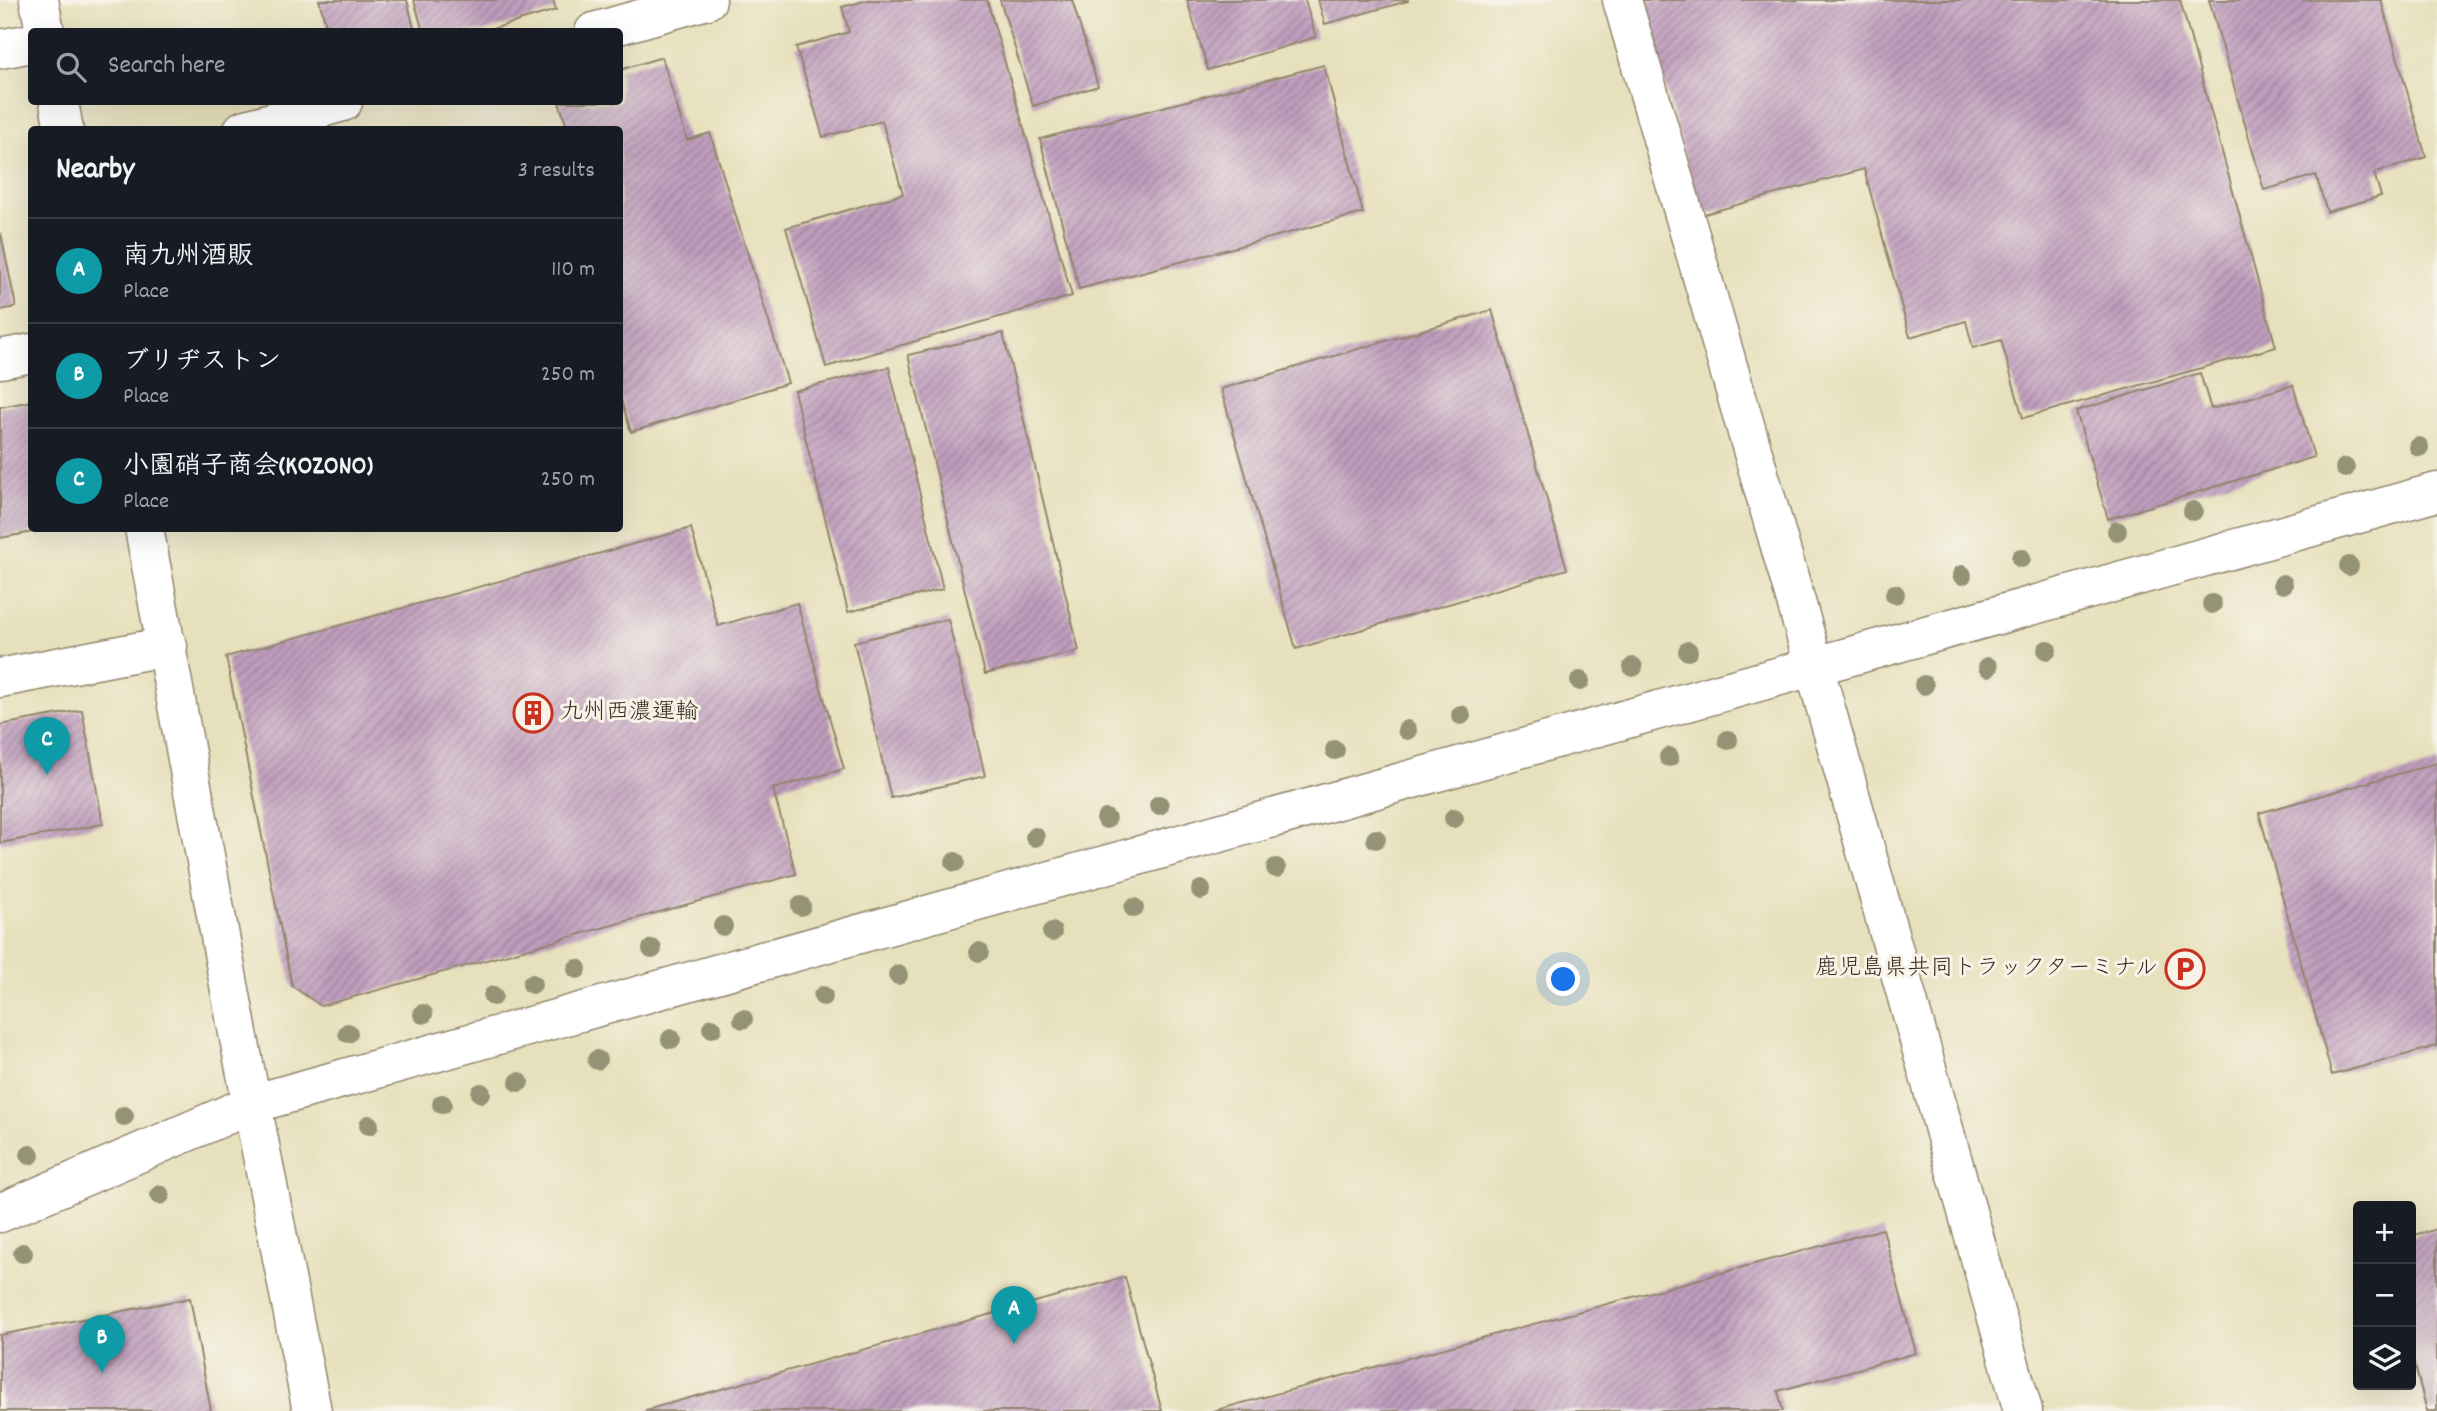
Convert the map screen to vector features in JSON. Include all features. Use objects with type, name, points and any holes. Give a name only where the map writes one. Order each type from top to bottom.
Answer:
[{"type":"street","points":[[39,0],[44,28]]},
{"type":"street","points":[[608,28],[707,0]]},
{"type":"street","points":[[1622,0],[1814,667],[2023,1411]]},
{"type":"street","points":[[0,49],[28,44]]},
{"type":"street","points":[[60,105],[63,126]]},
{"type":"street","points":[[257,126],[333,105]]},
{"type":"street","points":[[0,359],[28,354]]},
{"type":"street","points":[[0,1213],[252,1104],[2437,492]]},
{"type":"street","points":[[145,532],[312,1411]]},
{"type":"street","points":[[0,678],[168,646]]},
{"type":"building","points":[[319,0],[407,0],[414,28],[327,28]]},
{"type":"building","points":[[414,0],[553,0],[556,10],[495,28],[422,28]]},
{"type":"building","points":[[868,0],[987,0],[1072,296],[826,367],[786,228],[903,194],[882,121],[823,137],[796,47],[849,32],[842,7]]},
{"type":"building","points":[[1000,0],[1072,0],[1098,86],[1033,106]]},
{"type":"building","points":[[1187,0],[1305,0],[1316,37],[1208,70]]},
{"type":"building","points":[[1318,0],[1408,0],[1408,1],[1325,24]]},
{"type":"building","points":[[1641,0],[2180,0],[2276,347],[2023,418],[2001,340],[1973,348],[1966,321],[1910,337],[1864,169],[1701,215]]},
{"type":"building","points":[[2209,0],[2381,0],[2426,157],[2374,173],[2381,196],[2327,212],[2316,175],[2264,190]]},
{"type":"building","points":[[662,57],[687,140],[710,133],[788,383],[631,432],[623,406],[623,126],[567,126],[560,105],[623,105],[623,69]]},
{"type":"building","points":[[1324,65],[1363,213],[1079,289],[1040,139]]},
{"type":"building","points":[[0,235],[16,307],[0,310]]},
{"type":"building","points":[[1492,310],[1567,569],[1296,649],[1221,389]]},
{"type":"building","points":[[1003,333],[1079,651],[985,674],[908,355]]},
{"type":"building","points":[[889,367],[943,589],[848,612],[794,391]]},
{"type":"building","points":[[2200,373],[2211,409],[2293,385],[2314,457],[2108,519],[2076,411]]},
{"type":"building","points":[[28,402],[28,532],[33,532],[0,538],[0,407]]},
{"type":"building","name":"九州西濃運輸","points":[[691,528],[718,626],[797,603],[844,769],[773,789],[796,874],[321,1006],[292,986],[226,657]]},
{"type":"building","points":[[948,619],[985,776],[891,798],[854,642]]},
{"type":"building","points":[[82,710],[103,824],[0,843],[0,725]]},
{"type":"building","points":[[2437,763],[2437,1046],[2332,1075],[2259,813]]},
{"type":"building","points":[[1883,1229],[1916,1353],[1778,1391],[1783,1411],[1213,1411]]},
{"type":"building","points":[[2437,1229],[2437,1411],[2427,1411],[2416,1370],[2416,1235]]},
{"type":"building","points":[[1125,1277],[1162,1411],[646,1411],[646,1410]]},
{"type":"building","points":[[190,1298],[211,1411],[0,1411],[0,1335]]},
{"type":"place","name":"九州西濃運輸","points":[[533,713]]},
{"type":"place","name":"小園硝子商会(KOZONO)","points":[[47,775]]},
{"type":"place","name":"鹿児島県共同トラックターミナル","points":[[2185,969]]},
{"type":"place","name":"南九州酒販","points":[[1014,1344]]},
{"type":"place","name":"ブリヂストン","points":[[102,1373]]}]
